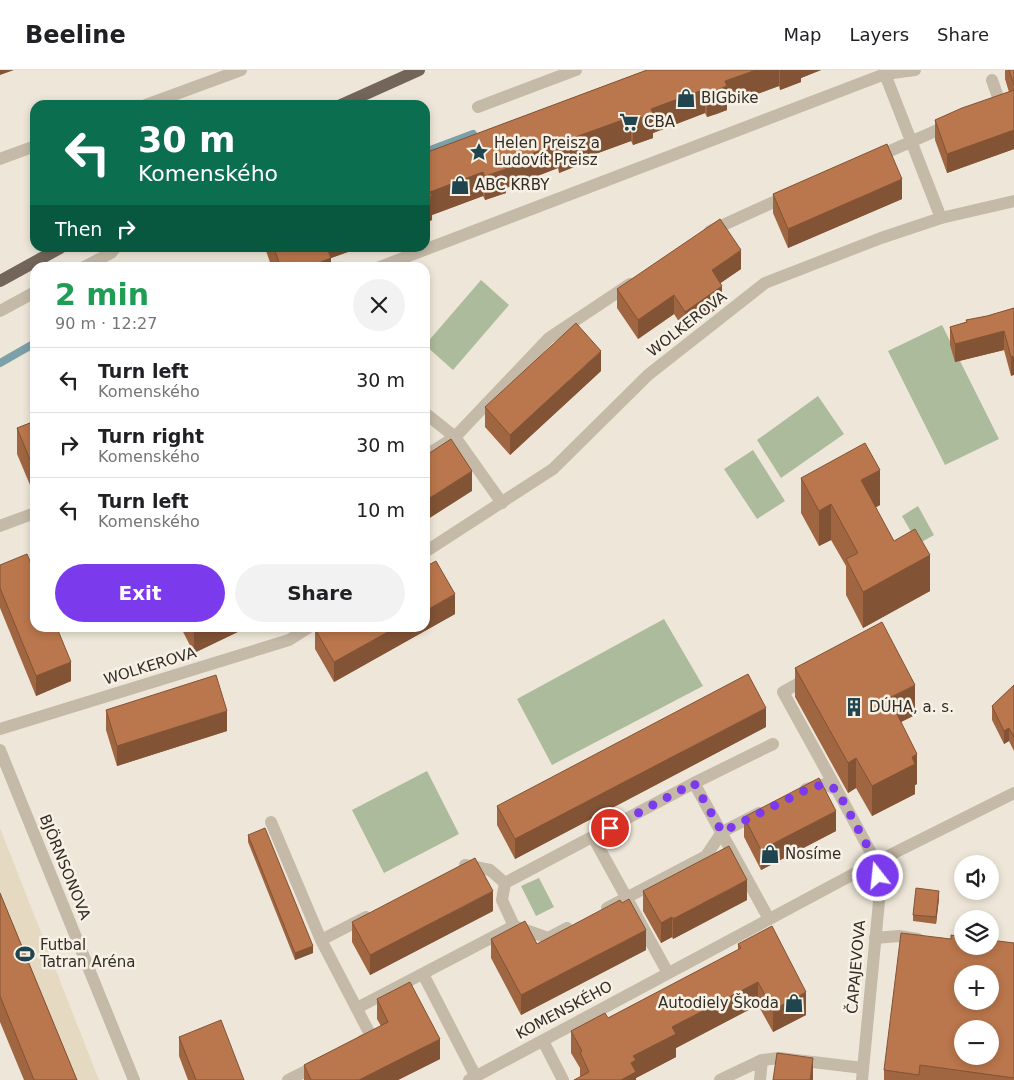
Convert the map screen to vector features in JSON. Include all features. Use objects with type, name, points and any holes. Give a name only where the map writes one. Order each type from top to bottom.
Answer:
[{"type":"main road","points":[[352,100],[419,70]]},
{"type":"main road","points":[[35,262],[53,252]]},
{"type":"main road","points":[[0,281],[30,264]]},
{"type":"street","points":[[159,100],[240,70]]},
{"type":"street","points":[[478,107],[576,70]]},
{"type":"street","points":[[430,248],[885,74],[915,70]]},
{"type":"street","points":[[885,74],[941,218]]},
{"type":"street","points":[[981,111],[1000,103],[992,80]]},
{"type":"street","points":[[863,163],[957,122]]},
{"type":"street","points":[[0,159],[30,148]]},
{"type":"street","points":[[699,238],[715,227],[802,190]]},
{"type":"street","name":"WOLKEROVA","points":[[430,549],[552,469],[648,375],[765,282],[881,238],[941,218],[1014,201]]},
{"type":"street","points":[[92,262],[110,252]]},
{"type":"street","points":[[393,262],[419,252]]},
{"type":"street","points":[[430,453],[454,437],[549,338],[637,279]]},
{"type":"street","points":[[0,311],[30,295]]},
{"type":"street","points":[[430,417],[454,437],[502,503]]},
{"type":"street","points":[[0,526],[30,515]]},
{"type":"street","name":"WOLKEROVA","points":[[0,730],[289,640],[302,632]]},
{"type":"street","points":[[819,673],[783,692],[876,862],[1014,793]]},
{"type":"street","points":[[505,883],[694,783],[773,744]]},
{"type":"street","name":"BJÖRNSONOVA","points":[[0,750],[134,1080]]},
{"type":"street","points":[[694,783],[769,919]]},
{"type":"street","points":[[796,794],[825,784],[837,790]]},
{"type":"street","points":[[597,913],[706,856],[722,832],[772,806]]},
{"type":"street","points":[[272,822],[321,940],[371,1036],[354,1045]]},
{"type":"street","points":[[593,836],[668,973]]},
{"type":"street","name":"KOMENSKÉHO","points":[[423,974],[472,1078],[876,862]]},
{"type":"street","name":"ČAPAJEVOVA","points":[[863,1074],[880,891],[876,862]]},
{"type":"street","points":[[457,869],[466,865],[490,870],[505,883]]},
{"type":"street","points":[[505,883],[502,900],[514,926],[548,938],[576,924]]},
{"type":"street","points":[[321,940],[378,910]]},
{"type":"street","points":[[357,1008],[514,926]]},
{"type":"street","points":[[875,938],[899,936],[926,940]]},
{"type":"street","points":[[543,1040],[563,1080]]},
{"type":"street","points":[[720,1080],[762,1060],[779,1058],[863,1074]]},
{"type":"street","points":[[288,1080],[328,1059]]},
{"type":"street","points":[[760,1080],[762,1060]]},
{"type":"green space","points":[[481,280],[509,305],[453,370],[430,349],[430,339]]},
{"type":"green space","points":[[942,325],[999,439],[945,465],[888,351]]},
{"type":"green space","points":[[818,396],[844,434],[781,478],[757,440]]},
{"type":"green space","points":[[753,450],[785,501],[757,519],[724,469]]},
{"type":"green space","points":[[918,506],[934,535],[918,544],[902,516]]},
{"type":"green space","points":[[664,619],[703,686],[552,765],[517,699]]},
{"type":"green space","points":[[427,771],[459,834],[384,873],[352,810]]},
{"type":"green space","points":[[539,878],[554,907],[536,916],[521,886]]},
{"type":"shaded area","points":[[0,828],[99,1080],[67,1080],[0,918]]},
{"type":"building","points":[[647,70],[756,70],[725,81],[727,86],[717,90],[707,93],[705,89],[651,109],[653,113],[633,121],[631,117],[578,136],[579,141],[559,148],[558,144],[504,164],[506,169],[485,176],[483,172],[430,192],[430,151]]},
{"type":"building","points":[[1009,70],[1014,70],[1014,85]]},
{"type":"building","points":[[1014,90],[1014,130],[947,154],[935,120],[962,108]]},
{"type":"building","points":[[887,144],[902,179],[788,229],[773,194]]},
{"type":"building","points":[[720,219],[741,250],[712,270],[722,286],[685,312],[674,295],[638,320],[617,289]]},
{"type":"building","points":[[275,252],[329,252],[331,258],[321,262],[279,262]]},
{"type":"building","points":[[1014,308],[1014,356],[1011,357],[1004,331],[955,344],[950,327],[967,322],[966,320]]},
{"type":"building","points":[[576,323],[601,351],[510,435],[485,407]]},
{"type":"building","points":[[30,423],[30,460],[17,428]]},
{"type":"building","points":[[451,439],[472,471],[430,498],[430,453]]},
{"type":"building","points":[[865,443],[880,470],[861,480],[894,541],[915,529],[930,555],[863,592],[846,559],[858,553],[831,504],[819,511],[801,478]]},
{"type":"building","points":[[27,554],[30,561],[30,632],[59,632],[71,662],[36,676],[0,588],[0,565]]},
{"type":"building","points":[[436,561],[455,594],[430,608],[430,564]]},
{"type":"building","points":[[882,622],[915,685],[889,698],[917,754],[912,757],[915,764],[872,786],[856,758],[848,763],[795,668]]},
{"type":"building","points":[[317,632],[388,632],[334,662]]},
{"type":"building","points":[[748,674],[766,708],[515,839],[497,806]]},
{"type":"building","points":[[216,675],[227,711],[117,746],[106,710]]},
{"type":"building","points":[[1014,685],[1014,737],[1009,728],[1004,731],[992,706]]},
{"type":"building","points":[[819,778],[836,811],[761,850],[744,817]]},
{"type":"building","points":[[265,828],[313,946],[295,953],[248,835]]},
{"type":"building","points":[[729,846],[747,880],[673,919],[672,917],[661,923],[643,891]]},
{"type":"building","points":[[475,858],[493,891],[370,955],[352,922]]},
{"type":"building","points":[[916,888],[939,891],[936,917],[913,915]]},
{"type":"building","points":[[0,893],[77,1080],[34,1080],[0,996]]},
{"type":"building","points":[[629,899],[646,930],[521,995],[491,939],[525,921],[537,944],[620,900],[622,903]]},
{"type":"building","points":[[772,926],[806,992],[773,1010],[758,982],[672,1027],[676,1034],[633,1056],[636,1060],[631,1063],[636,1072],[621,1080],[574,1080],[589,1072],[580,1052],[582,1051],[571,1031],[605,1013],[608,1018],[741,948],[738,944]]},
{"type":"building","points":[[901,933],[951,939],[951,935],[954,936],[954,955],[999,955],[999,941],[1014,943],[1014,1078],[920,1065],[919,1075],[884,1070]]},
{"type":"building","points":[[410,982],[440,1039],[359,1080],[311,1080],[304,1065],[388,1022],[377,999]]},
{"type":"building","points":[[221,1020],[244,1080],[196,1080],[179,1037]]},
{"type":"building","points":[[777,1053],[813,1058],[810,1080],[773,1080]]},
{"type":"waterway","points":[[430,150],[473,134]]},
{"type":"waterway","points":[[0,363],[30,346]]},
{"type":"place","name":"BIGbike","points":[[686,98]]},
{"type":"place","name":"CBA","points":[[629,122]]},
{"type":"place","name":"Helen Preisz a Ludovít Preisz","points":[[479,152]]},
{"type":"place","name":"ABC KRBY","points":[[460,185]]},
{"type":"place","name":"DÚHA, a. s.","points":[[854,707]]},
{"type":"place","name":"Nosíme","points":[[770,854]]},
{"type":"place","name":"Futbal Tatran Aréna","points":[[25,954]]},
{"type":"place","name":"Autodiely Škoda","points":[[794,1003]]},
{"type":"route","points":[[610,828],[694,783],[722,832],[810,788],[825,784],[837,790],[876,862],[878,876]]}]
